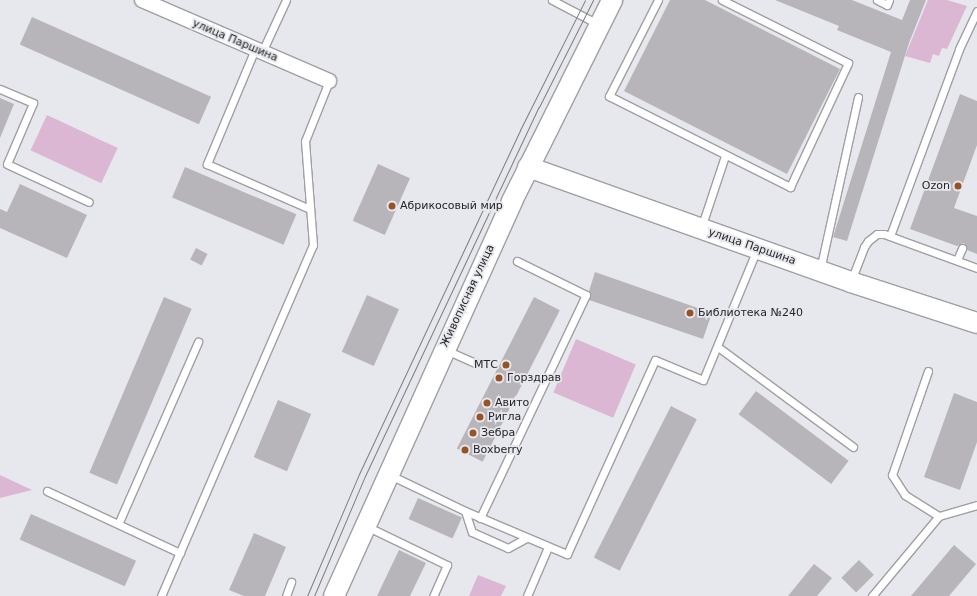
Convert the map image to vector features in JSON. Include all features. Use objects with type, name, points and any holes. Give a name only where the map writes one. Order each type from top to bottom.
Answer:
[{"type":"street","name":"улица Паршина","points":[[142,0],[328,81]]},
{"type":"street","name":"Живописная улица","points":[[334,596],[444,349],[528,167],[612,0]]},
{"type":"street","name":"улица Паршина","points":[[528,167],[851,282],[977,323]]},
{"type":"lane","points":[[286,0],[258,51],[207,164],[310,209]]},
{"type":"lane","points":[[552,0],[600,25]]},
{"type":"lane","points":[[658,0],[608,96],[790,188],[848,63],[722,0]]},
{"type":"lane","points":[[877,0],[887,5],[889,0]]},
{"type":"lane","points":[[890,236],[959,49],[977,11]]},
{"type":"lane","points":[[161,596],[313,245],[305,141],[328,81]]},
{"type":"lane","points":[[0,89],[33,103],[7,164],[89,202]]},
{"type":"lane","points":[[820,271],[830,236],[858,97]]},
{"type":"lane","points":[[701,229],[725,156]]},
{"type":"lane","points":[[851,282],[868,240],[877,234],[890,236],[977,268]]},
{"type":"lane","points":[[957,260],[962,248]]},
{"type":"lane","points":[[388,474],[480,518],[567,554],[654,360],[704,380],[757,249]]},
{"type":"lane","points":[[480,518],[586,295],[518,261]]},
{"type":"lane","points":[[119,522],[198,342]]},
{"type":"lane","points":[[718,347],[853,446]]},
{"type":"lane","points":[[444,349],[475,363]]},
{"type":"lane","points":[[928,371],[892,475],[906,495],[939,516]]},
{"type":"lane","points":[[46,491],[119,522],[180,553]]},
{"type":"lane","points":[[872,596],[939,516],[977,504]]},
{"type":"lane","points":[[465,511],[472,532],[493,542],[508,548],[526,538]]},
{"type":"lane","points":[[366,526],[447,565],[433,596]]},
{"type":"lane","points":[[526,596],[548,547]]},
{"type":"lane","points":[[286,596],[291,582]]},
{"type":"shaded area","points":[[928,0],[947,0],[967,6],[947,49],[942,48],[939,56],[933,54],[930,63],[905,56]]},
{"type":"shaded area","points":[[47,115],[118,148],[101,183],[31,150]]},
{"type":"shaded area","points":[[576,339],[636,364],[613,418],[553,392]]},
{"type":"shaded area","points":[[0,475],[32,490],[0,498]]},
{"type":"shaded area","points":[[478,575],[506,586],[501,596],[469,596]]},
{"type":"building","points":[[670,0],[705,0],[840,69],[787,174],[624,91]]},
{"type":"building","points":[[775,0],[852,0],[902,20],[910,0],[926,0],[909,43],[847,241],[833,237],[891,52],[837,30],[839,26]]},
{"type":"building","points":[[32,17],[211,97],[199,124],[20,44]]},
{"type":"building","points":[[960,94],[977,101],[977,145],[954,208],[977,216],[977,254],[967,250],[964,243],[957,246],[910,229]]},
{"type":"building","points":[[0,98],[14,104],[0,138]]},
{"type":"building","points":[[378,164],[410,178],[385,235],[353,221]]},
{"type":"building","points":[[185,167],[296,214],[283,245],[172,197]]},
{"type":"building","points":[[20,184],[87,215],[67,258],[0,228],[0,209],[7,212]]},
{"type":"building","points":[[196,248],[208,254],[202,265],[190,260]]},
{"type":"building","points":[[595,272],[712,313],[703,339],[589,300],[591,294],[589,291]]},
{"type":"building","points":[[367,295],[399,309],[374,366],[342,352]]},
{"type":"building","points":[[164,297],[192,309],[117,485],[89,473]]},
{"type":"building","points":[[534,297],[560,310],[483,462],[457,448]]},
{"type":"building","points":[[756,391],[849,461],[831,484],[739,414]]},
{"type":"building","points":[[954,393],[977,402],[977,442],[960,490],[924,477]]},
{"type":"building","points":[[278,400],[311,414],[287,471],[254,457]]},
{"type":"building","points":[[671,406],[697,419],[620,571],[594,557]]},
{"type":"building","points":[[418,498],[462,518],[452,539],[409,519]]},
{"type":"building","points":[[31,514],[136,561],[125,586],[20,540]]},
{"type":"building","points":[[254,533],[286,547],[265,596],[244,596],[229,590]]},
{"type":"building","points":[[954,545],[976,564],[949,596],[911,596]]},
{"type":"building","points":[[399,550],[426,563],[410,596],[377,596]]},
{"type":"building","points":[[859,560],[874,575],[856,593],[841,578]]},
{"type":"building","points":[[814,564],[832,578],[817,596],[788,596]]},
{"type":"tram line","points":[[307,596],[359,474],[520,130],[585,0]]},
{"type":"tram line","points":[[314,596],[365,476],[539,107],[593,0]]},
{"type":"place","name":"Ozon","points":[[958,186]]},
{"type":"place","name":"Абрикосовый мир","points":[[392,206]]},
{"type":"place","name":"Библиотека №240","points":[[690,313]]},
{"type":"place","name":"МТС","points":[[506,365]]},
{"type":"place","name":"Горздрав","points":[[499,378]]},
{"type":"place","name":"Авито","points":[[487,403]]},
{"type":"place","name":"Ригла","points":[[480,417]]},
{"type":"place","name":"Зебра","points":[[473,433]]},
{"type":"place","name":"Boxberry","points":[[465,450]]}]
